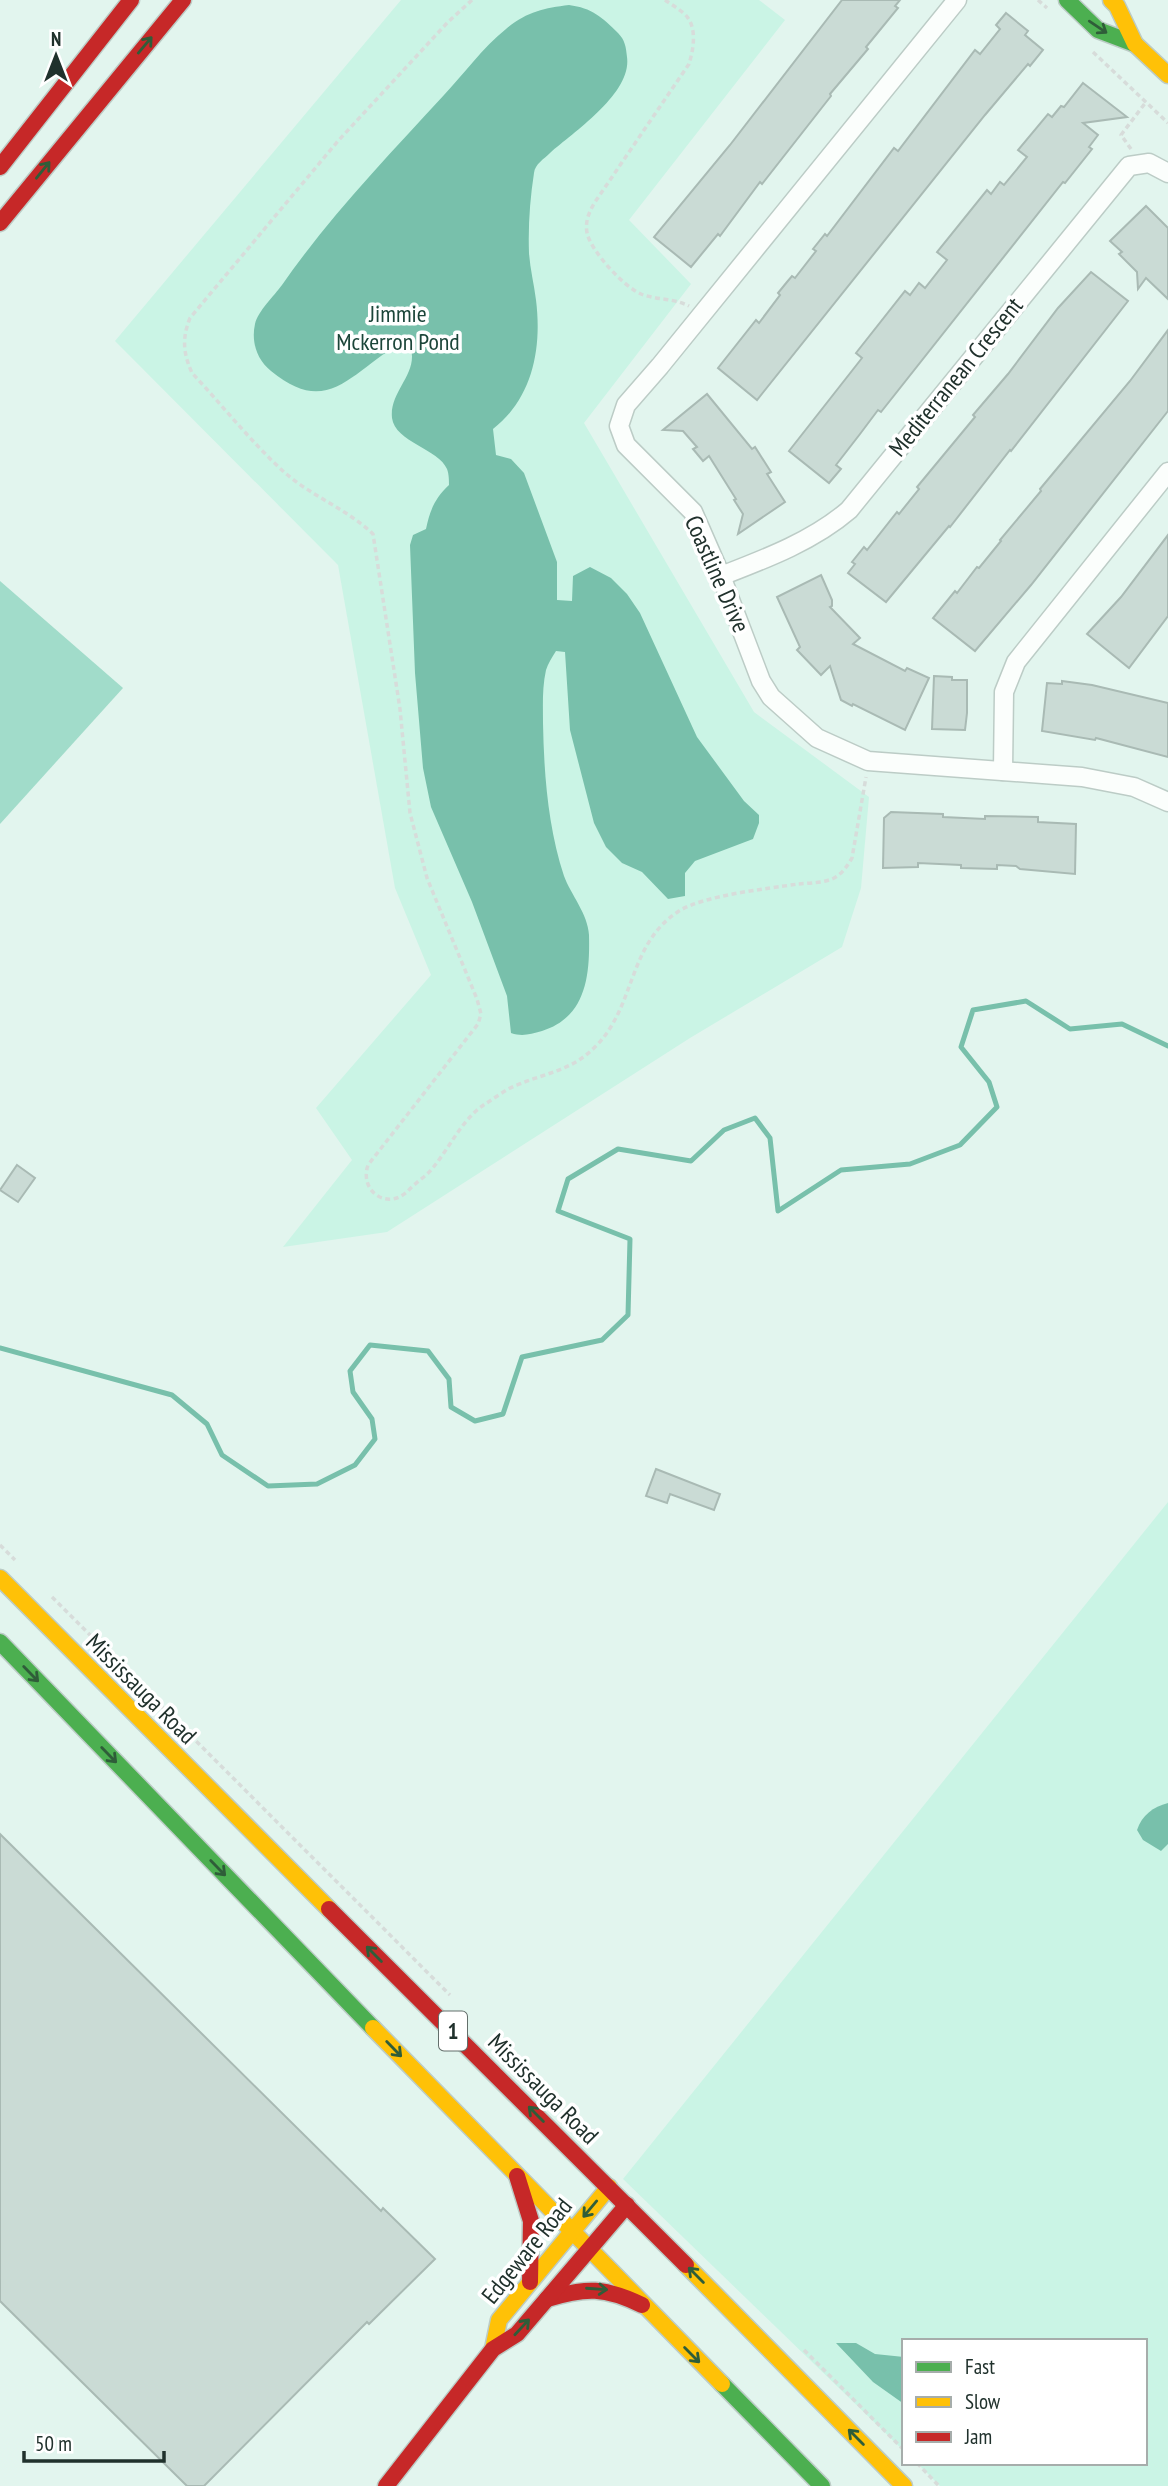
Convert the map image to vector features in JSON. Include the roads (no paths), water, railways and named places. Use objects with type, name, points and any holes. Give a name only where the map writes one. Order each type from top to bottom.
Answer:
[{"type":"main road","points":[[0,167],[131,0]]},
{"type":"main road","points":[[0,223],[183,0]]},
{"type":"main road","points":[[1067,0],[1098,30],[1135,44]]},
{"type":"main road","points":[[1111,0],[1117,6],[1135,44],[1168,75]]},
{"type":"main road","name":"Mississauga Road","points":[[0,1578],[153,1735],[609,2187],[904,2486]]},
{"type":"main road","name":"1","points":[[0,1642],[517,2176],[822,2486]]},
{"type":"main road","points":[[517,2176],[531,2221],[530,2282]]},
{"type":"main road","name":"Edgeware Road","points":[[494,2349],[499,2320],[609,2187]]},
{"type":"main road","name":"Edgeware Road","points":[[386,2486],[494,2349],[517,2334],[627,2205]]},
{"type":"main road","points":[[546,2300],[590,2288],[615,2291],[645,2306]]},
{"type":"street","name":"Coastline Drive","points":[[957,0],[626,405],[620,426],[626,445],[693,512],[761,681],[771,696],[817,738],[869,761],[1082,777],[1134,788],[1168,802]]},
{"type":"street","name":"Mediterranean Crescent","points":[[721,576],[829,527],[849,510],[1121,174],[1129,166],[1140,163],[1149,163],[1168,173]]},
{"type":"street","points":[[1003,771],[1004,692],[1016,662],[1168,472]]},
{"type":"waterway","points":[[0,1348],[172,1395],[207,1424],[222,1455],[268,1486],[317,1484],[355,1465],[375,1439],[372,1419],[353,1392],[350,1371],[370,1345],[428,1351],[449,1379],[451,1407],[475,1421],[503,1414],[522,1357],[602,1340],[628,1315],[630,1239],[558,1211],[568,1179],[618,1149],[691,1161],[724,1130],[755,1118],[770,1138],[778,1211],[841,1170],[910,1164],[960,1145],[997,1107],[989,1082],[961,1047],[973,1010],[1026,1001],[1070,1029],[1122,1024],[1168,1046]]},
{"type":"park label","name":"Jimmie Mckerron Pond","points":[[398,328]]}]
